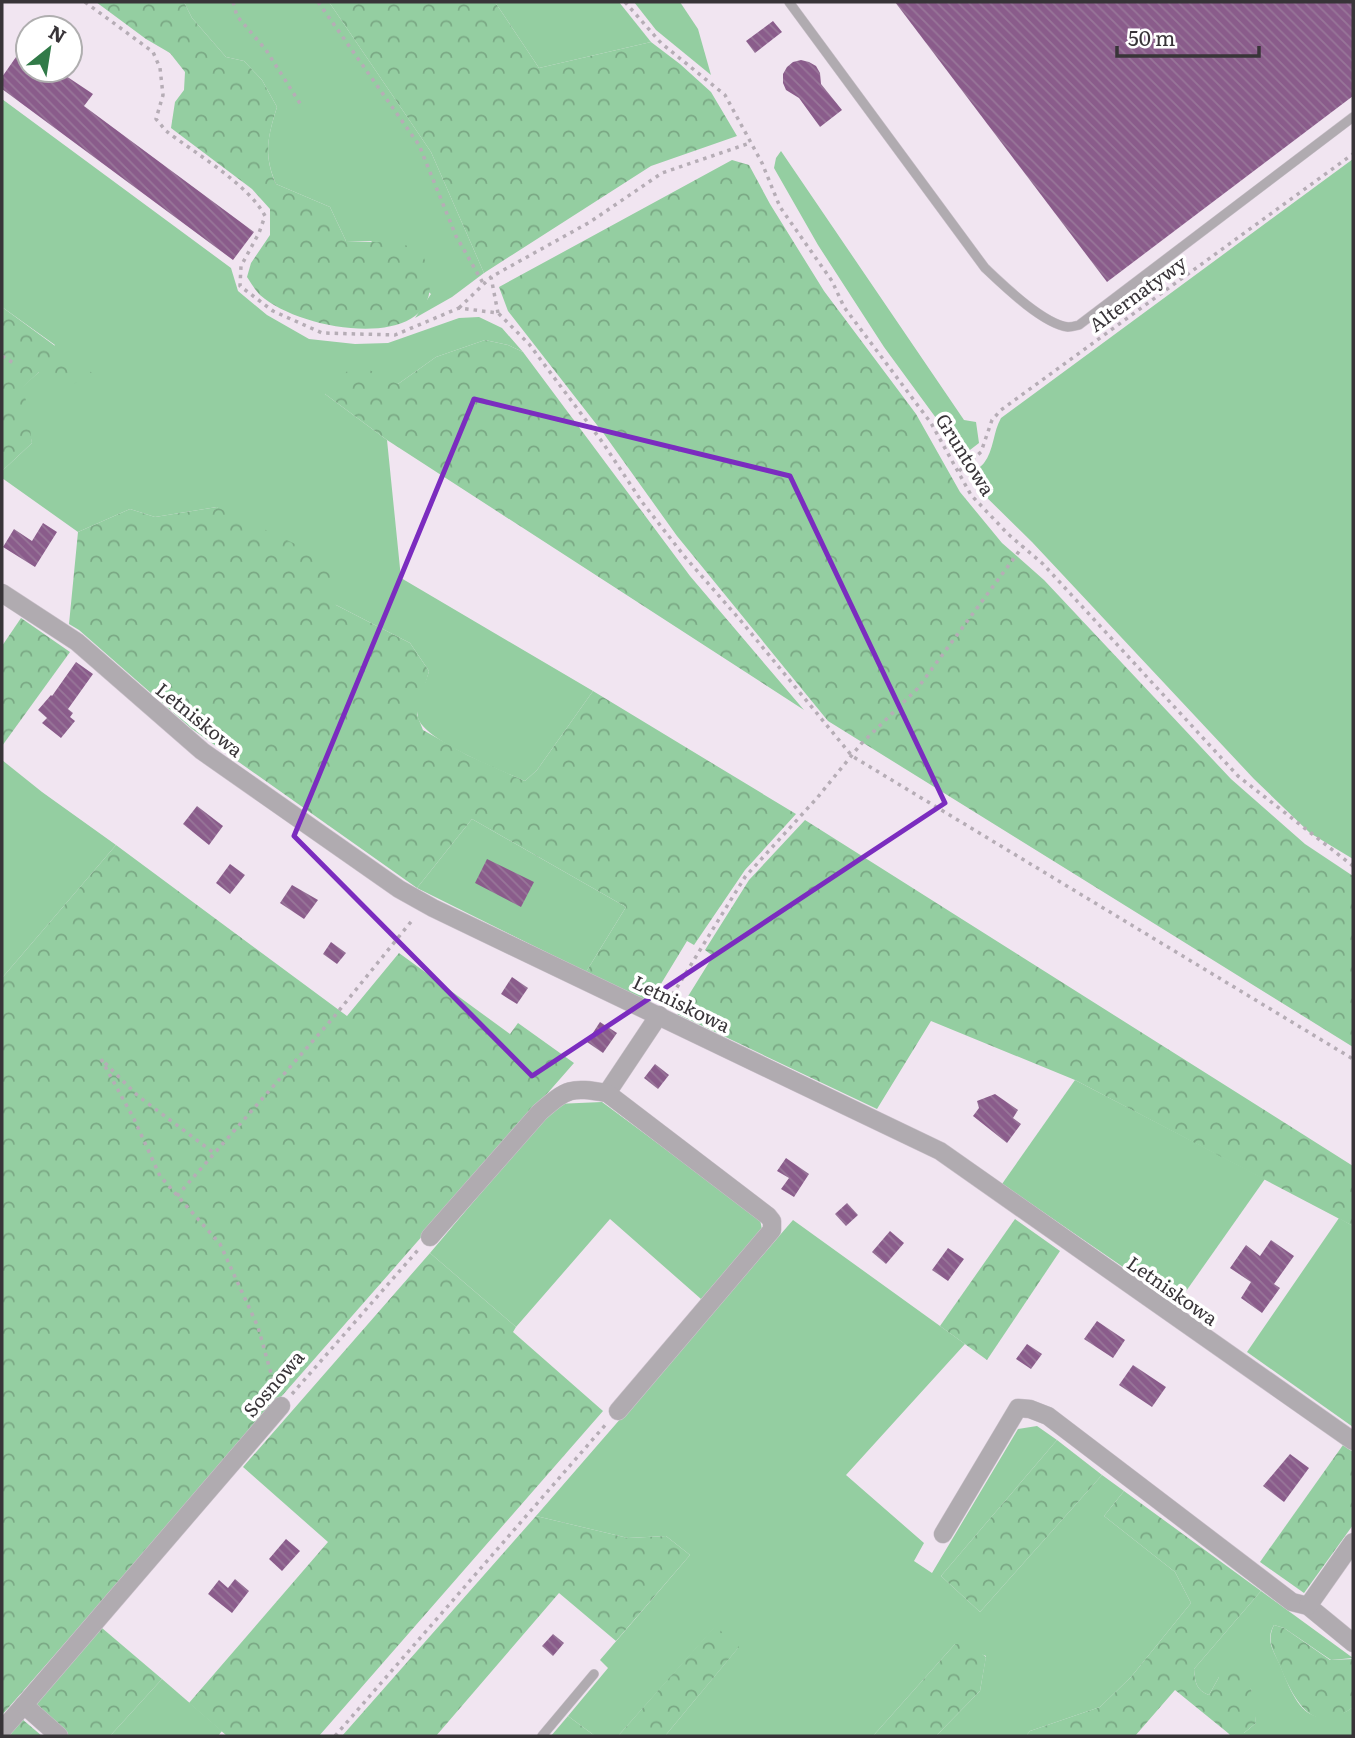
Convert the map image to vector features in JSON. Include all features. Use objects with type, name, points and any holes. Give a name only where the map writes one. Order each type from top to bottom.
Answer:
[{"type":"street","name":"Letniskowa","points":[[2,593],[77,642],[202,751],[399,889],[940,1151],[1353,1441]]},
{"type":"street","points":[[607,1093],[659,1015]]},
{"type":"street","points":[[430,1237],[540,1112],[559,1095],[578,1089],[607,1093],[768,1216],[772,1230],[618,1411]]},
{"type":"street","name":"Sosnowa","points":[[2,1730],[281,1406]]},
{"type":"street","points":[[943,1534],[1018,1408],[1030,1409],[1048,1416],[1292,1602],[1308,1606],[1353,1643]]},
{"type":"street","points":[[1308,1606],[1353,1542]]},
{"type":"street","points":[[23,1705],[59,1736]]},
{"type":"lane","points":[[789,2],[985,268],[1008,290],[1040,314],[1068,327],[1079,325],[1353,117]]},
{"type":"lane","points":[[542,1736],[594,1674]]},
{"type":"path","points":[[85,2],[153,52],[160,68],[163,95],[156,119],[166,131],[249,193],[261,207],[265,216],[241,266],[240,286],[273,311],[322,333],[395,335],[459,308],[491,276],[590,222],[662,173],[751,143]]},
{"type":"path","points":[[233,2],[237,16],[266,50],[301,105]]},
{"type":"path","points":[[318,2],[419,145],[456,236],[483,283]]},
{"type":"path","name":"Gruntowa","points":[[625,2],[661,43],[725,96],[751,143],[780,207],[832,281],[844,307],[931,423],[971,495],[1008,534],[1043,564],[1238,776],[1353,866]]},
{"type":"path","name":"Alternatywy","points":[[959,471],[981,452],[992,420],[1001,410],[1353,154]]},
{"type":"path","points":[[491,276],[498,313],[529,344],[676,546],[852,756],[1353,1059]]},
{"type":"path","points":[[459,308],[498,313]]},
{"type":"path","points":[[2,356],[15,364]]},
{"type":"path","points":[[659,1015],[745,877],[861,744],[917,689],[1023,547]]},
{"type":"path","points":[[177,1196],[333,1018],[425,903]]},
{"type":"path","points":[[214,1153],[138,1096],[101,1059],[134,1119],[160,1176],[220,1244],[258,1327],[281,1406]]},
{"type":"path","name":"Sosnowa","points":[[281,1406],[430,1237]]},
{"type":"path","points":[[335,1736],[618,1411]]},
{"type":"highlighted area","points":[[474,399],[790,476],[945,803],[532,1076],[294,836]]},
{"type":"green space","points":[[96,2],[184,2],[192,18],[226,57],[244,61],[262,80],[277,107],[268,146],[269,164],[276,184],[330,207],[346,241],[401,243],[422,253],[430,286],[422,309],[403,323],[376,328],[344,327],[311,321],[282,309],[260,295],[247,277],[251,263],[270,235],[270,209],[252,189],[171,128],[175,102],[184,90],[185,72],[170,53]]},
{"type":"green space","points":[[184,2],[329,2],[431,152],[484,273],[452,297],[415,318],[431,294],[371,241],[346,241],[330,207],[276,184],[269,163],[268,145],[277,107],[262,80],[244,61],[226,57],[192,18]]},
{"type":"green space","points":[[329,2],[495,2],[539,68],[651,42],[711,92],[737,136],[651,166],[484,273],[431,152]]},
{"type":"green space","points":[[495,2],[619,2],[651,42],[539,68]]},
{"type":"green space","points":[[634,2],[680,2],[698,29],[711,75],[656,30]]},
{"type":"green space","points":[[2,99],[231,268],[238,291],[267,315],[309,339],[355,344],[388,343],[459,318],[479,317],[502,328],[523,352],[508,345],[485,340],[436,357],[398,384],[325,394],[387,440],[401,578],[593,691],[537,770],[525,781],[483,763],[434,736],[424,727],[417,714],[429,671],[410,643],[336,605],[217,507],[155,517],[130,509],[78,532],[2,478],[2,471],[32,443],[20,389],[39,372],[55,345],[2,307]]},
{"type":"green space","points":[[781,151],[964,420],[976,422],[979,443],[957,460],[936,418],[884,347],[818,245],[774,168]]},
{"type":"green space","points":[[1353,159],[1353,859],[1310,833],[1254,779],[1032,542],[973,484],[970,474],[987,458],[1001,418]]},
{"type":"green space","points":[[732,160],[749,165],[824,291],[916,414],[960,492],[1002,543],[1044,580],[1231,779],[1305,844],[1353,876],[1353,1047],[828,721],[677,536],[604,434],[508,311],[499,287]]},
{"type":"green space","points":[[2,307],[92,373],[62,391],[39,372],[21,389],[26,400],[32,443],[2,471]]},
{"type":"green space","points":[[485,340],[508,345],[523,352],[690,576],[804,710],[387,440],[325,394],[355,363],[398,384],[436,357]]},
{"type":"green space","points":[[217,507],[327,559],[336,605],[410,643],[429,671],[417,715],[423,730],[467,755],[525,781],[537,770],[593,691],[796,814],[745,870],[694,945],[687,941],[650,1002],[586,972],[626,907],[472,819],[417,888],[192,729],[69,624],[78,532],[130,509],[155,517]]},
{"type":"green space","points":[[21,618],[70,652],[2,746],[2,646]]},
{"type":"green space","points":[[2,760],[116,845],[2,978]]},
{"type":"green space","points":[[472,819],[626,907],[586,972],[417,888]]},
{"type":"green space","points":[[805,820],[1353,1166],[1353,1226],[1075,1080],[931,1021],[877,1109],[677,1014],[713,956],[705,950],[749,880]]},
{"type":"green space","points":[[116,845],[347,1016],[399,953],[510,1034],[518,1023],[574,1063],[2,1715],[2,978]]},
{"type":"green space","points":[[1075,1080],[1265,1179],[1177,1304],[1002,1184]]},
{"type":"green space","points":[[602,1102],[760,1219],[762,1230],[701,1299],[610,1219],[516,1327],[430,1253],[556,1104]]},
{"type":"green space","points":[[1339,1218],[1353,1226],[1353,1427],[1247,1352]]},
{"type":"green space","points":[[1015,1219],[1060,1251],[987,1360],[940,1326]]},
{"type":"green space","points":[[793,1220],[965,1344],[846,1475],[924,1543],[914,1561],[932,1573],[1018,1429],[1037,1426],[1057,1440],[941,1576],[980,1612],[1102,1475],[1124,1491],[1104,1516],[1175,1572],[1191,1603],[1131,1677],[1100,1707],[1030,1731],[1026,1736],[936,1736],[980,1691],[986,1656],[955,1644],[873,1736],[665,1736],[738,1648],[715,1627],[618,1736],[595,1736],[568,1716],[608,1668],[600,1660],[690,1555],[666,1536],[628,1538],[536,1516]]},
{"type":"green space","points":[[430,1253],[516,1327],[513,1332],[603,1411],[319,1736],[227,1736],[189,1703],[328,1542],[243,1467]]},
{"type":"green space","points":[[1057,1440],[1102,1475],[980,1612],[941,1576]]},
{"type":"green space","points":[[1343,1445],[1353,1452],[1353,1525],[1304,1593],[1260,1562]]},
{"type":"green space","points":[[1124,1491],[1261,1591],[1194,1669],[1197,1685],[1209,1695],[1219,1677],[1228,1670],[1248,1684],[1253,1697],[1256,1723],[1244,1733],[1228,1733],[1175,1690],[1135,1736],[1026,1736],[1030,1731],[1100,1707],[1131,1677],[1191,1603],[1175,1572],[1104,1516]]},
{"type":"green space","points":[[536,1516],[628,1538],[666,1536],[690,1555],[616,1641],[559,1593],[436,1736],[342,1736]]},
{"type":"green space","points":[[1261,1591],[1353,1658],[1331,1660],[1284,1628],[1274,1625],[1271,1631],[1272,1648],[1300,1705],[1314,1716],[1323,1717],[1341,1714],[1353,1707],[1353,1736],[1231,1736],[1228,1733],[1244,1733],[1256,1723],[1251,1689],[1219,1677],[1209,1695],[1199,1688],[1194,1669]]},
{"type":"green space","points":[[1274,1625],[1284,1628],[1330,1660],[1353,1659],[1353,1707],[1328,1719],[1308,1713],[1294,1695],[1272,1648]]},
{"type":"green space","points":[[715,1626],[739,1647],[665,1736],[618,1736]]},
{"type":"green space","points":[[102,1628],[162,1679],[110,1736],[69,1736],[33,1705]]},
{"type":"green space","points":[[955,1644],[971,1645],[986,1657],[980,1691],[936,1736],[873,1736]]},
{"type":"green space","points":[[162,1679],[222,1731],[218,1736],[110,1736]]},
{"type":"green space","points":[[568,1716],[595,1736],[551,1736]]},
{"type":"green space","points":[[22,1719],[42,1736],[7,1736]]},
{"type":"building","points":[[895,2],[1353,2],[1353,96],[1107,282]]},
{"type":"building","points":[[773,21],[782,32],[755,53],[746,41]]},
{"type":"building","points":[[14,60],[14,84],[78,84],[93,94],[84,106],[254,232],[233,260],[2,89],[2,77]]},
{"type":"building","points":[[801,60],[816,66],[821,84],[842,110],[820,127],[799,98],[786,90],[783,83],[783,74],[787,67]]},
{"type":"building","points":[[43,523],[57,532],[35,567],[3,547],[14,529],[32,541]]},
{"type":"building","points":[[76,662],[93,674],[68,709],[73,713],[70,717],[75,721],[61,738],[42,723],[47,718],[38,710],[52,696]]},
{"type":"building","points":[[197,806],[223,826],[209,845],[183,824]]},
{"type":"building","points":[[487,859],[534,882],[521,907],[475,883]]},
{"type":"building","points":[[230,864],[245,875],[230,894],[216,883]]},
{"type":"building","points":[[292,885],[318,900],[304,919],[280,903]]},
{"type":"building","points":[[331,942],[346,953],[337,964],[323,954]]},
{"type":"building","points":[[512,977],[528,988],[517,1004],[501,994]]},
{"type":"building","points":[[600,1022],[617,1033],[603,1053],[587,1042]]},
{"type":"building","points":[[655,1064],[669,1075],[658,1089],[644,1078]]},
{"type":"building","points":[[995,1094],[1018,1110],[1013,1118],[1021,1124],[1007,1143],[973,1116],[979,1108],[977,1101]]},
{"type":"building","points":[[786,1158],[809,1174],[794,1197],[781,1189],[789,1178],[777,1171]]},
{"type":"building","points":[[847,1203],[858,1215],[846,1226],[835,1214]]},
{"type":"building","points":[[890,1231],[904,1243],[886,1264],[872,1252]]},
{"type":"building","points":[[1271,1240],[1294,1256],[1274,1284],[1280,1288],[1262,1313],[1241,1298],[1251,1282],[1230,1268],[1246,1245],[1260,1256]]},
{"type":"building","points":[[948,1248],[964,1259],[948,1281],[932,1270]]},
{"type":"building","points":[[1097,1321],[1125,1340],[1113,1358],[1084,1339]]},
{"type":"building","points":[[1027,1344],[1042,1354],[1031,1369],[1016,1359]]},
{"type":"building","points":[[1133,1365],[1166,1387],[1152,1407],[1119,1385]]},
{"type":"building","points":[[1290,1454],[1309,1468],[1284,1502],[1263,1486]]},
{"type":"building","points":[[286,1539],[300,1551],[282,1571],[269,1559]]},
{"type":"building","points":[[235,1579],[249,1591],[232,1613],[208,1594],[219,1580],[228,1588]]},
{"type":"building","points":[[553,1634],[564,1643],[553,1656],[542,1646]]}]
